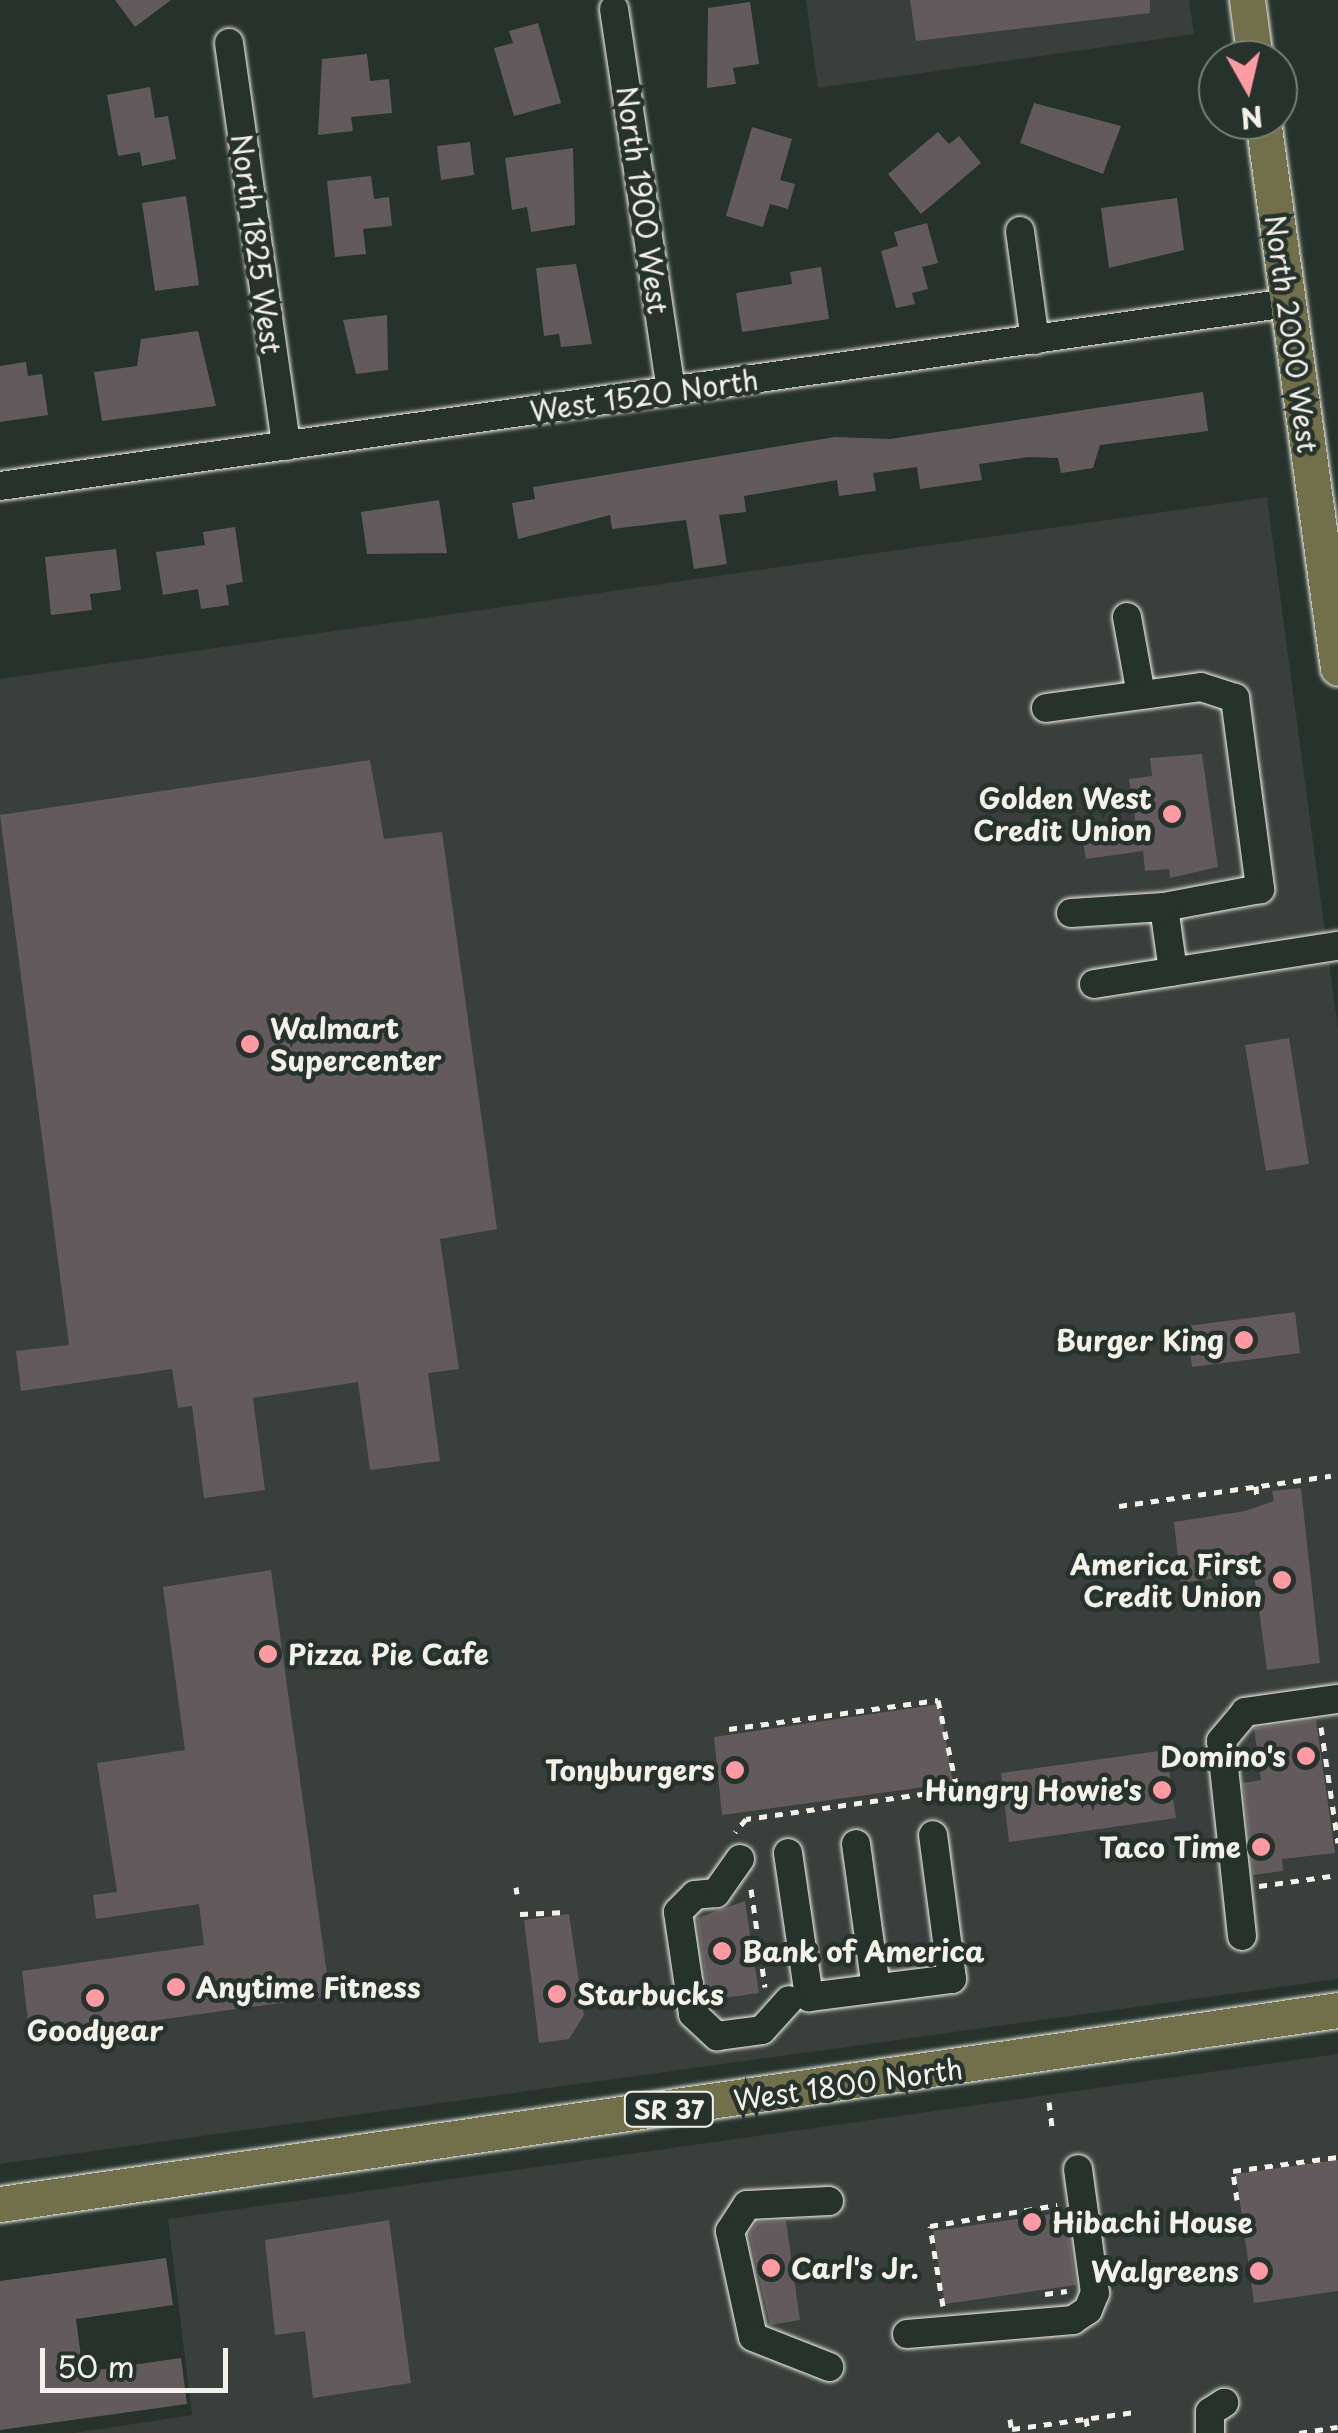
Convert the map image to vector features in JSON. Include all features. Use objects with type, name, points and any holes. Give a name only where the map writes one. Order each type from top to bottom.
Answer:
[{"type":"main road","points":[[1247,0],[1252,40]]},
{"type":"main road","name":"North 2000 West","points":[[1266,140],[1338,668]]},
{"type":"main road","name":"West 1800 North","points":[[0,2204],[1338,2010]]},
{"type":"street","name":"North 1900 West","points":[[614,10],[671,391]]},
{"type":"street","name":"North 1825 West","points":[[228,43],[286,446]]},
{"type":"street","points":[[1020,231],[1035,340]]},
{"type":"street","name":"West 1520 North","points":[[0,486],[1288,302]]},
{"type":"street","points":[[1127,618],[1141,695]]},
{"type":"street","points":[[1046,708],[1201,686],[1234,698],[1262,867],[1252,894],[1164,907],[1071,913]]},
{"type":"street","points":[[1164,907],[1173,972]]},
{"type":"street","points":[[1094,984],[1338,946]]},
{"type":"street","points":[[1242,1936],[1221,1740],[1245,1712],[1328,1700]]},
{"type":"street","points":[[788,1853],[810,1997],[952,1979],[933,1835]]},
{"type":"street","points":[[856,1844],[876,1988]]},
{"type":"street","points":[[740,1858],[716,1893],[694,1895],[678,1912],[693,2014],[716,2036],[762,2030],[777,1995]]},
{"type":"street","points":[[907,2334],[1073,2320],[1088,2310],[1095,2293],[1070,2177]]},
{"type":"street","points":[[828,2201],[747,2205],[730,2231],[753,2337],[828,2367]]},
{"type":"street","points":[[1208,2431],[1210,2412],[1224,2403]]},
{"type":"path","points":[[1120,1506],[1331,1476]]},
{"type":"path","points":[[1256,1486],[1257,1501]]},
{"type":"path","points":[[730,1729],[938,1700],[957,1789],[746,1819],[740,1858],[777,1995]]},
{"type":"path","points":[[1328,1700],[1338,1843]]},
{"type":"path","points":[[1236,1889],[1338,1875]]},
{"type":"path","points":[[520,1914],[567,1912]]},
{"type":"path","points":[[1049,2102],[1053,2133]]},
{"type":"path","points":[[1236,2200],[1234,2171],[1338,2156]]},
{"type":"path","points":[[961,2306],[943,2308],[930,2226],[1064,2204],[1070,2177]]},
{"type":"path","points":[[1032,2296],[1067,2291]]},
{"type":"path","points":[[1010,2420],[1012,2431],[1136,2412]]},
{"type":"path","points":[[1086,2418],[1088,2433]]},
{"type":"path","points":[[1300,2433],[1338,2427]]},
{"type":"shaded area","points":[[806,0],[1189,0],[1194,34],[818,88]]},
{"type":"shaded area","points":[[1267,497],[1338,1029],[1338,1979],[0,2164],[0,679]]},
{"type":"shaded area","points":[[1338,2054],[1338,2433],[74,2433],[192,2415],[168,2219]]},
{"type":"building","points":[[115,0],[171,0],[135,27]]},
{"type":"building","points":[[910,0],[1150,0],[1150,13],[916,41]]},
{"type":"building","points":[[750,2],[759,64],[733,68],[736,84],[707,88],[708,8]]},
{"type":"building","points":[[538,23],[561,103],[514,116],[494,48],[513,43],[509,31]]},
{"type":"building","points":[[367,54],[370,81],[389,79],[392,113],[351,117],[353,131],[318,135],[322,59]]},
{"type":"building","points":[[150,87],[155,118],[168,116],[176,159],[142,166],[140,152],[118,156],[107,95]]},
{"type":"building","points":[[1034,103],[1121,126],[1103,174],[1020,143]]},
{"type":"building","points":[[752,127],[792,139],[780,180],[795,184],[788,209],[770,204],[763,227],[726,216]]},
{"type":"building","points":[[938,132],[949,144],[959,136],[981,163],[921,214],[888,174]]},
{"type":"building","points":[[470,142],[474,175],[441,180],[437,146]]},
{"type":"building","points":[[573,148],[575,225],[531,232],[527,207],[512,210],[505,158]]},
{"type":"building","points":[[371,176],[374,199],[389,197],[392,226],[363,229],[366,254],[335,257],[327,181]]},
{"type":"building","points":[[186,196],[199,285],[155,291],[142,203]]},
{"type":"building","points":[[1177,198],[1184,250],[1109,268],[1101,208]]},
{"type":"building","points":[[927,223],[938,263],[922,267],[928,289],[912,293],[915,304],[896,308],[881,251],[898,246],[894,232]]},
{"type":"building","points":[[576,264],[592,344],[561,347],[559,334],[544,336],[536,268]]},
{"type":"building","points":[[821,267],[829,319],[742,332],[736,293],[792,284],[790,272]]},
{"type":"building","points":[[387,315],[388,370],[356,374],[343,320]]},
{"type":"building","points":[[198,331],[216,406],[102,421],[94,372],[137,366],[141,339]]},
{"type":"building","points":[[26,362],[28,376],[42,374],[48,415],[0,422],[0,366]]},
{"type":"building","points":[[1203,392],[1208,431],[1100,445],[1093,468],[1061,473],[1058,458],[1029,457],[979,464],[982,480],[920,489],[917,467],[873,473],[876,491],[839,496],[837,480],[744,496],[746,512],[719,515],[727,564],[694,569],[686,520],[612,529],[610,515],[518,539],[512,503],[535,499],[533,487],[835,437],[890,439]]},
{"type":"building","points":[[439,500],[447,553],[367,554],[361,512]]},
{"type":"building","points":[[235,527],[243,582],[226,585],[229,605],[201,609],[198,589],[163,595],[156,552],[205,545],[203,532]]},
{"type":"building","points":[[116,549],[121,590],[90,594],[92,610],[51,615],[45,557]]},
{"type":"building","name":"Golden West Credit Union","points":[[1202,754],[1218,867],[1170,878],[1169,869],[1145,871],[1143,851],[1086,859],[1081,832],[1136,825],[1129,779],[1152,776],[1150,758]]},
{"type":"building","name":"Walmart Supercenter","points":[[370,760],[384,839],[442,832],[497,1229],[440,1239],[459,1369],[428,1373],[440,1461],[370,1470],[358,1382],[253,1398],[265,1490],[204,1498],[192,1406],[178,1408],[172,1369],[21,1391],[16,1351],[69,1345],[0,815]]},
{"type":"building","points":[[1289,1038],[1309,1164],[1266,1171],[1245,1045]]},
{"type":"building","name":"Burger King","points":[[1295,1312],[1300,1353],[1192,1367],[1187,1326]]},
{"type":"building","name":"America First Credit Union","points":[[1301,1488],[1320,1663],[1267,1670],[1254,1573],[1181,1583],[1174,1522],[1245,1511],[1274,1501],[1272,1491]]},
{"type":"building","points":[[271,1570],[330,1996],[30,2038],[22,1971],[204,1945],[199,1904],[96,1919],[93,1895],[117,1892],[97,1763],[185,1750],[163,1587]]},
{"type":"building","points":[[940,1704],[953,1783],[722,1815],[714,1737]]},
{"type":"building","points":[[1316,1720],[1335,1853],[1282,1859],[1283,1871],[1253,1875],[1243,1783],[1261,1780],[1254,1728]]},
{"type":"building","points":[[1166,1750],[1176,1818],[1009,1842],[1001,1773]]},
{"type":"building","name":"Bank of America","points":[[745,1901],[759,1993],[709,2000],[697,1918]]},
{"type":"building","points":[[569,1914],[584,2015],[569,2039],[539,2043],[524,1920]]},
{"type":"building","name":"Walgreens","points":[[1338,2160],[1338,2291],[1254,2303],[1236,2174]]},
{"type":"building","points":[[1066,2212],[1076,2285],[945,2304],[933,2231]]},
{"type":"building","points":[[389,2220],[411,2383],[313,2398],[305,2331],[275,2335],[265,2240]]},
{"type":"building","name":"Carl's Jr.","points":[[786,2221],[800,2320],[770,2325],[749,2234],[757,2222]]},
{"type":"building","points":[[166,2258],[173,2305],[76,2319],[83,2372],[181,2358],[187,2404],[0,2430],[0,2281]]},
{"type":"place","name":"Golden West Credit Union","points":[[1172,814]]},
{"type":"place","name":"Walmart Supercenter","points":[[250,1044]]},
{"type":"place","name":"Burger King","points":[[1244,1340]]},
{"type":"place","name":"America First Credit Union","points":[[1282,1580]]},
{"type":"place","name":"Pizza Pie Cafe","points":[[268,1654]]},
{"type":"place","name":"Domino's","points":[[1306,1756]]},
{"type":"place","name":"Tonyburgers","points":[[735,1770]]},
{"type":"place","name":"Hungry Howie's","points":[[1162,1790]]},
{"type":"place","name":"Taco Time","points":[[1261,1847]]},
{"type":"place","name":"Bank of America","points":[[722,1951]]},
{"type":"place","name":"Anytime Fitness","points":[[176,1987]]},
{"type":"place","name":"Starbucks","points":[[557,1994]]},
{"type":"place","name":"Goodyear","points":[[95,1998]]},
{"type":"place","name":"Hibachi House","points":[[1032,2222]]},
{"type":"place","name":"Carl's Jr.","points":[[771,2268]]},
{"type":"place","name":"Walgreens","points":[[1259,2271]]}]
